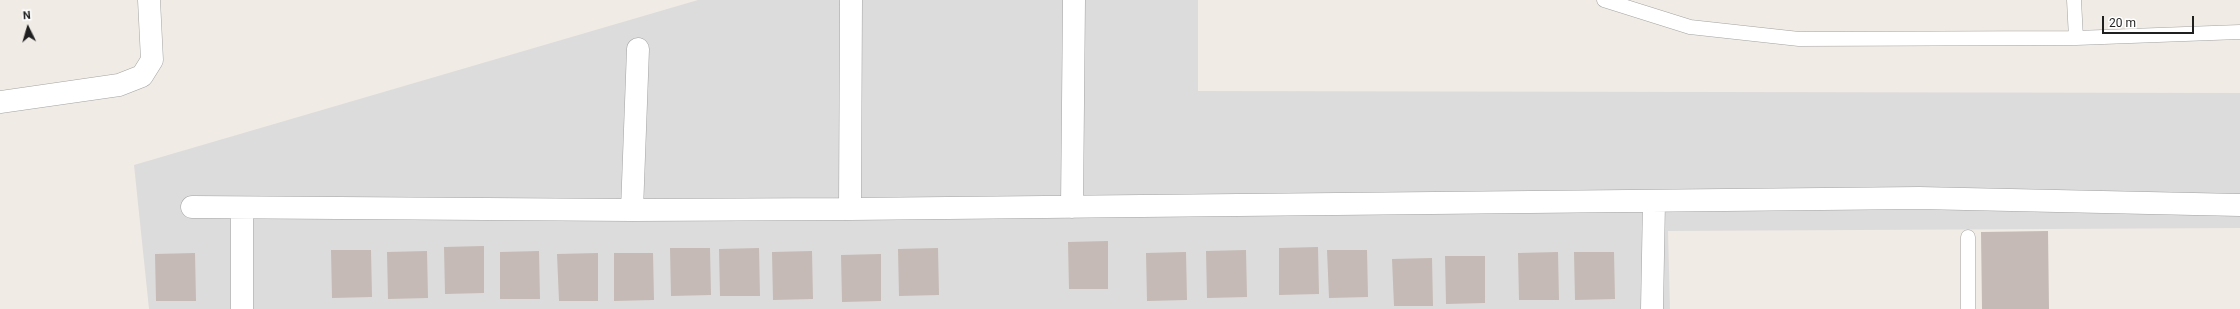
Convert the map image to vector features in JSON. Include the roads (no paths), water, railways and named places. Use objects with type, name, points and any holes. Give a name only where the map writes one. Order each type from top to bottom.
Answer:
[{"type":"street","points":[[0,102],[119,85],[142,76],[152,60],[149,0]]},
{"type":"street","points":[[850,209],[851,0]]},
{"type":"street","points":[[1072,207],[1074,0]]},
{"type":"street","points":[[632,210],[638,49]]},
{"type":"street","points":[[192,207],[632,210],[850,209],[1654,202],[1919,198],[2240,205]]},
{"type":"street","points":[[1652,309],[1654,202]]},
{"type":"street","points":[[242,208],[242,309]]},
{"type":"lane","points":[[1604,0],[1690,26],[1799,38],[2076,38],[2240,32]]},
{"type":"lane","points":[[2074,0],[2076,38]]},
{"type":"lane","points":[[1968,237],[1968,309]]}]
